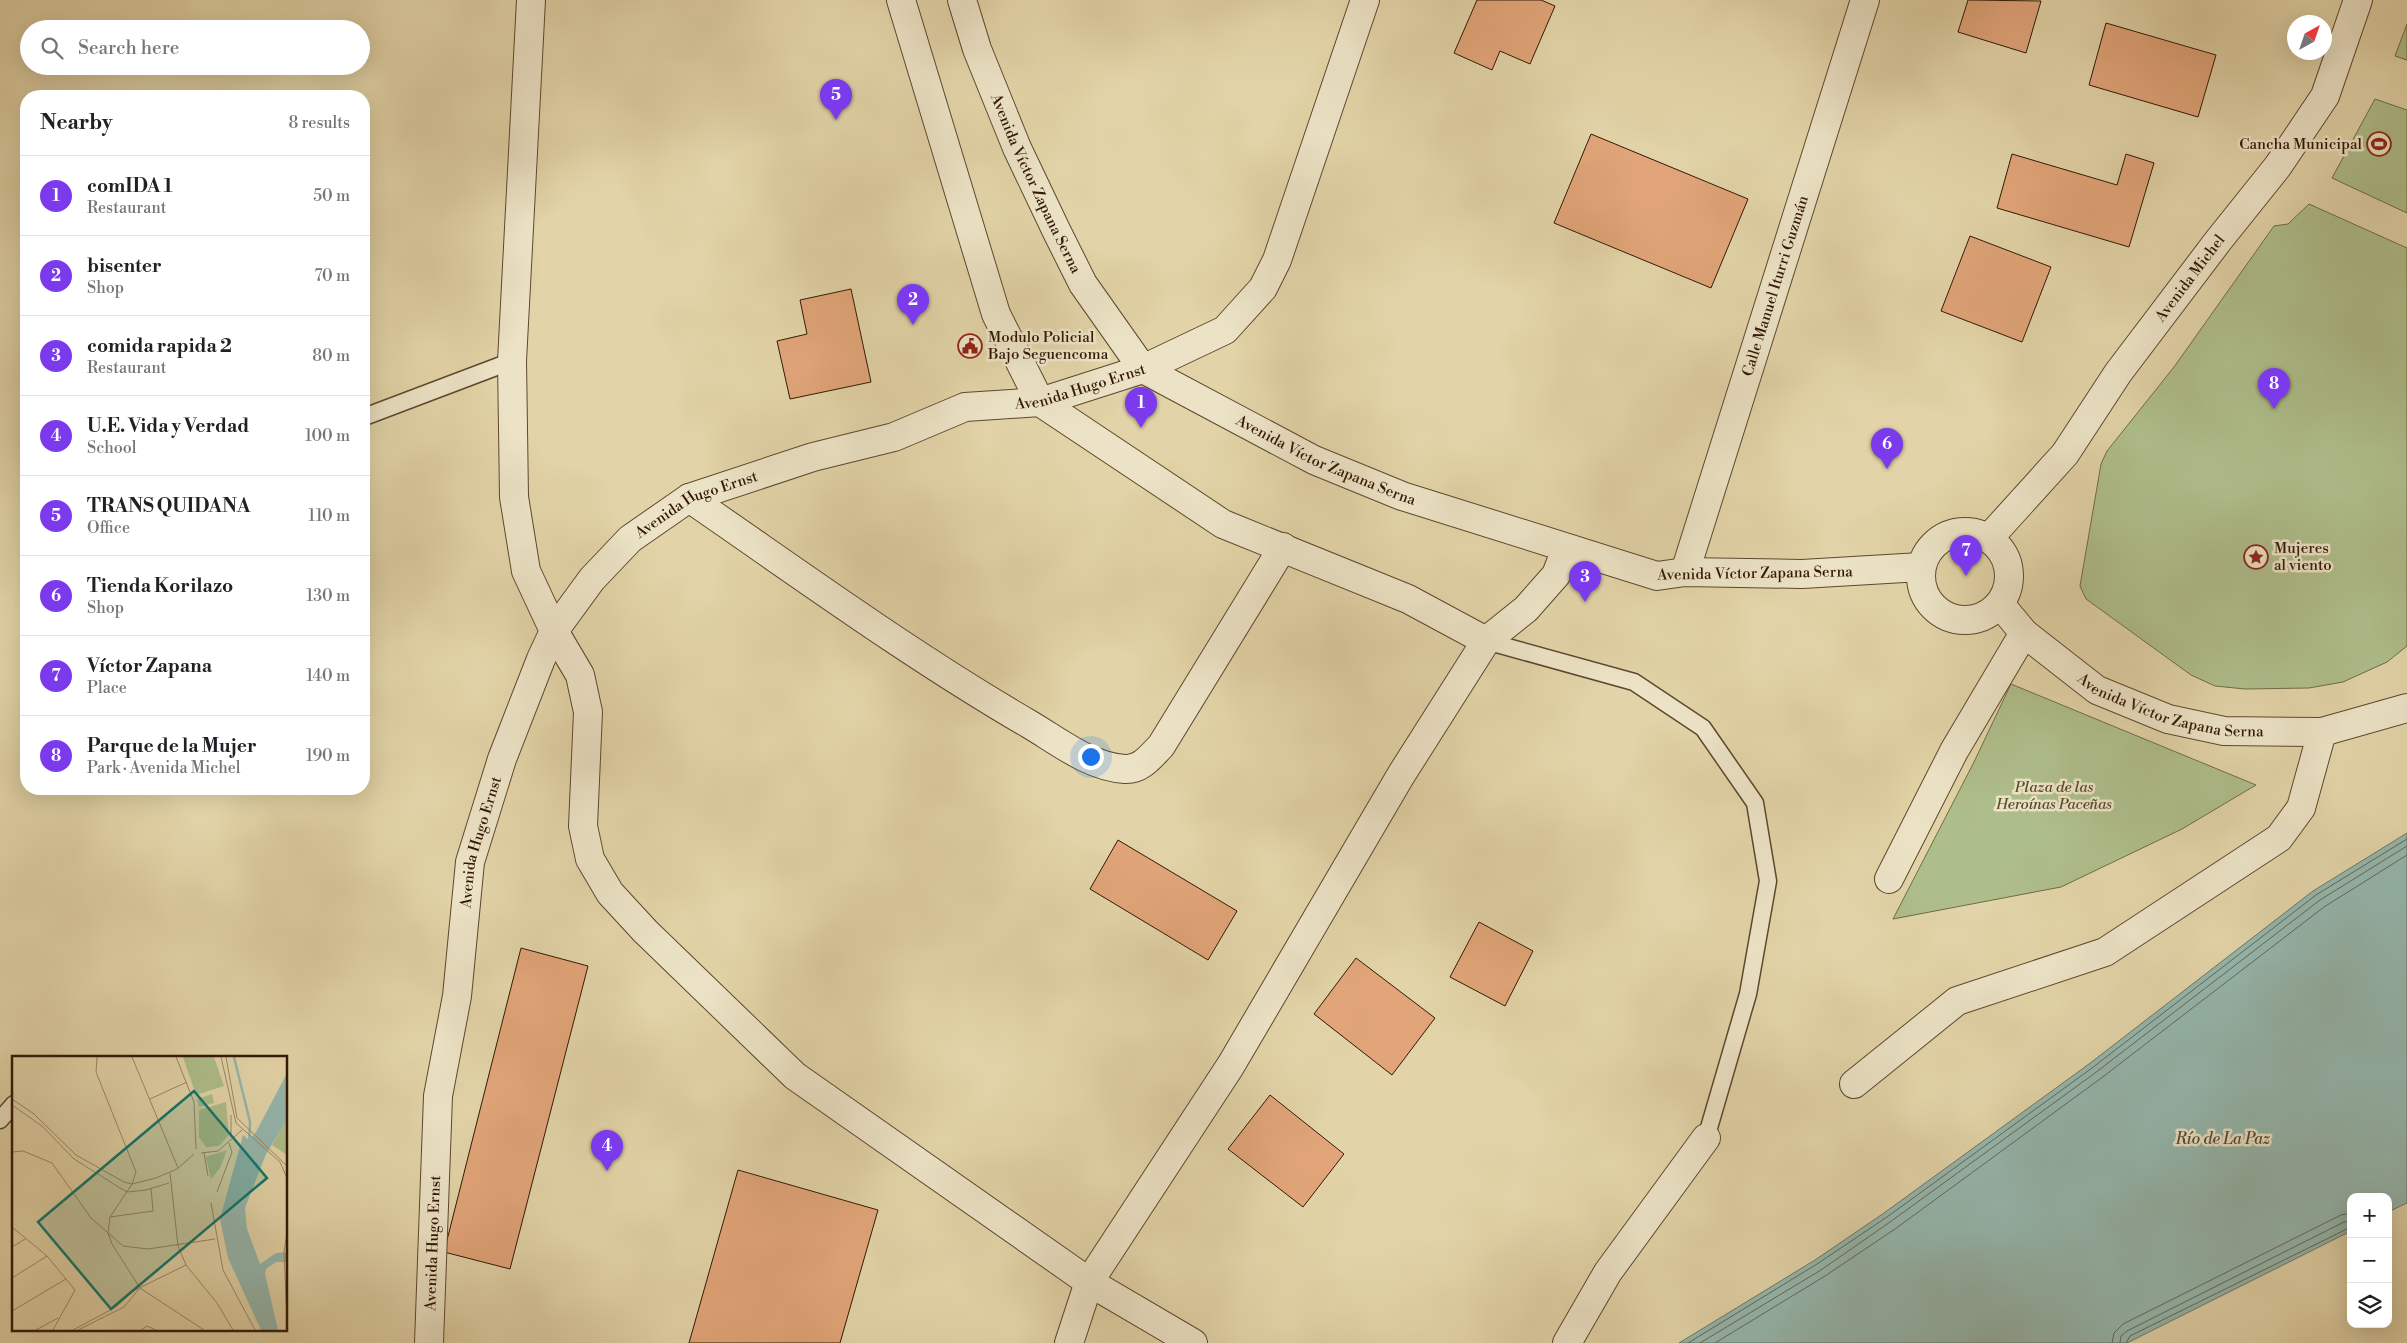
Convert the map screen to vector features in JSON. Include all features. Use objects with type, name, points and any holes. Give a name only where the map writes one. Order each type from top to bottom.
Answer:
[{"type":"street","points":[[531,0],[512,361],[514,497],[526,570],[554,631],[580,675],[588,712],[584,826],[590,859],[610,893],[645,931],[795,1076],[1089,1282],[1193,1343]]},
{"type":"street","points":[[901,0],[996,314],[1040,402],[1223,524],[1408,598],[1486,642]]},
{"type":"street","name":"Avenida Víctor Zapana Serna","points":[[962,0],[978,49],[1017,148],[1057,232],[1083,284],[1143,369],[1314,460],[1402,496],[1657,576],[1685,572],[1802,574],[1921,567]]},
{"type":"street","name":"Avenida Hugo Ernst","points":[[429,1343],[438,1096],[457,996],[470,862],[502,759],[554,631],[592,579],[630,540],[689,498],[813,457],[894,437],[965,407],[1040,402],[1143,369],[1225,330],[1264,288],[1278,260],[1365,0]]},
{"type":"street","name":"Calle Manuel Iturri Guzmán","points":[[1685,572],[1865,0]]},
{"type":"street","name":"Avenida Michel","points":[[1989,538],[2065,454],[2118,373],[2283,158],[2325,96],[2358,0]]},
{"type":"street","points":[[689,498],[957,682],[1081,755],[1106,765],[1126,769],[1144,764],[1161,746],[1283,547]]},
{"type":"street","points":[[1961,532],[1976,533],[1989,538],[2000,548],[2008,561],[2010,576],[2007,592],[2000,604],[1989,614],[1975,620],[1961,620],[1946,616],[1934,608],[1925,596],[1921,582],[1921,567],[1926,554],[1935,542],[1947,535],[1961,532]]},
{"type":"street","points":[[1069,1343],[1089,1282],[1231,1065],[1401,775],[1486,642],[1526,609],[1556,575],[1566,549]]},
{"type":"street","name":"Avenida Víctor Zapana Serna","points":[[2000,604],[2024,633],[2097,690],[2168,719],[2224,731],[2322,732],[2371,716],[2407,708]]},
{"type":"street","points":[[1889,879],[1954,752],[2024,633]]},
{"type":"street","name":"Avenida Víctor Zapana Serna","points":[[2371,716],[2407,689]]},
{"type":"street","points":[[1854,1084],[1957,1001],[2105,952],[2279,838],[2301,808],[2322,732]]},
{"type":"street","points":[[1567,1343],[1608,1272],[1706,1138]]},
{"type":"lane","points":[[370,415],[512,361]]},
{"type":"lane","points":[[1486,642],[1634,682],[1703,728],[1756,802],[1768,881],[1748,994],[1706,1138]]},
{"type":"lane","points":[[0,1120],[12,1106]]},
{"type":"green space","points":[[2407,24],[2407,60],[2395,56]]},
{"type":"green space","name":"Cancha Municipal","points":[[2375,99],[2407,110],[2407,213],[2332,178]]},
{"type":"green space","points":[[2309,204],[2407,248],[2407,646],[2387,662],[2343,682],[2309,688],[2245,689],[2215,686],[2191,675],[2086,599],[2080,586],[2101,464],[2107,451],[2174,367],[2274,226],[2288,224]]},
{"type":"green space","name":"Plaza de las Heroínas Paceñas","points":[[2011,684],[2256,785],[2182,829],[2061,887],[1893,919],[1974,762]]},
{"type":"water","name":"Río de La Paz","points":[[2407,833],[2407,1203],[2392,1210],[2392,1193],[2347,1193],[2347,1233],[2127,1343],[1679,1343],[1815,1260],[1884,1213],[2089,1064],[2313,891]]},
{"type":"building","points":[[1477,0],[1541,0],[1555,6],[1530,64],[1500,51],[1492,70],[1454,53]]},
{"type":"building","points":[[1968,0],[2041,1],[2026,53],[1958,32]]},
{"type":"building","points":[[2106,23],[2216,55],[2198,117],[2089,85]]},
{"type":"building","points":[[1591,134],[1748,199],[1711,288],[1554,223]]},
{"type":"building","points":[[2012,154],[2117,185],[2126,154],[2154,163],[2129,247],[1997,208]]},
{"type":"building","points":[[1970,236],[2051,267],[2022,342],[1941,311]]},
{"type":"building","points":[[851,289],[871,382],[790,399],[777,341],[807,334],[800,300]]},
{"type":"building","points":[[1118,840],[1237,911],[1208,960],[1090,889]]},
{"type":"building","points":[[1479,922],[1533,951],[1505,1006],[1450,977]]},
{"type":"building","points":[[521,948],[588,966],[510,1269],[444,1252]]},
{"type":"building","points":[[1356,958],[1435,1018],[1392,1075],[1314,1014]]},
{"type":"building","points":[[1270,1095],[1344,1154],[1303,1207],[1228,1149]]},
{"type":"building","points":[[738,1170],[878,1210],[840,1343],[689,1343]]},
{"type":"place","name":"TRANS QUIDANA","points":[[836,120]]},
{"type":"place","name":"Cancha Municipal","points":[[2379,144]]},
{"type":"place","name":"bisenter","points":[[913,325]]},
{"type":"place","name":"Modulo Policial Bajo Seguencoma","points":[[970,346]]},
{"type":"place","name":"Parque de la Mujer","points":[[2274,409]]},
{"type":"place","name":"comIDA 1","points":[[1141,428]]},
{"type":"place","name":"Tienda Korilazo","points":[[1887,469]]},
{"type":"place","name":"Mujeres al viento","points":[[2256,557]]},
{"type":"place","name":"Víctor Zapana","points":[[1966,576]]},
{"type":"place","name":"comida rapida 2","points":[[1585,602]]},
{"type":"place","name":"U.E. Vida y Verdad","points":[[607,1171]]}]
